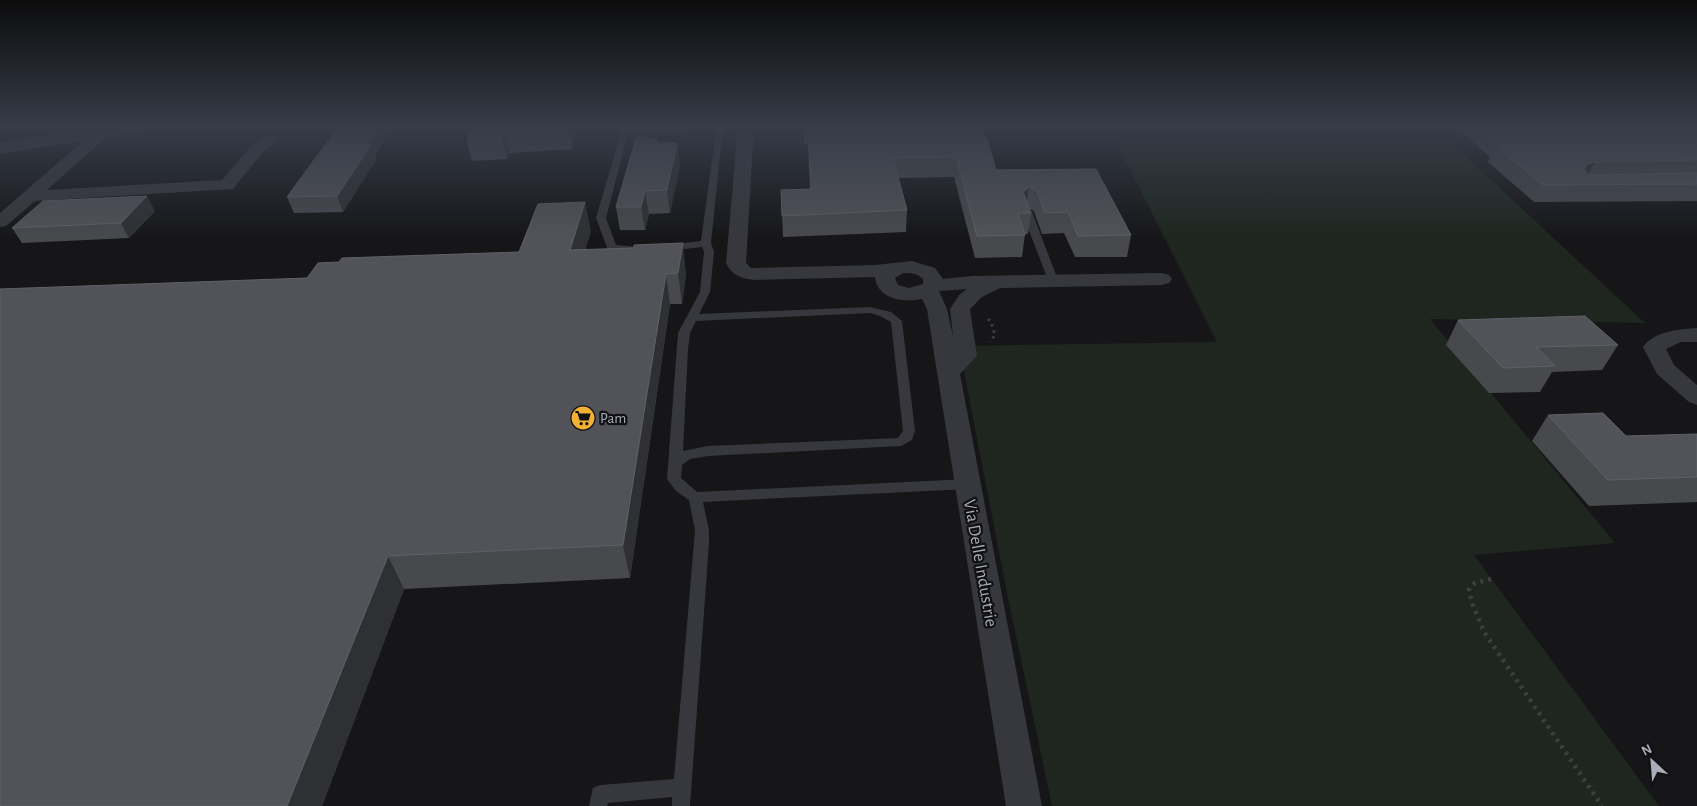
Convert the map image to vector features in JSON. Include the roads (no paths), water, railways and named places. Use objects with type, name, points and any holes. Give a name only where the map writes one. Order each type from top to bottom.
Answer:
[{"type":"street","points":[[0,222],[67,164]]},
{"type":"street","points":[[30,196],[227,185],[245,164]]},
{"type":"street","points":[[744,164],[737,266],[743,271],[753,274],[919,268],[931,284]]},
{"type":"street","points":[[886,285],[885,279],[887,274],[900,268]]},
{"type":"street","points":[[846,272],[873,279],[896,292],[906,294],[916,294],[931,284],[998,281],[1162,279]]},
{"type":"street","points":[[948,373],[966,356],[960,309],[963,302],[975,292],[998,281]]},
{"type":"street","name":"Via Delle Industrie","points":[[931,284],[939,320],[1024,806]]},
{"type":"street","points":[[906,294],[929,307],[939,320]]},
{"type":"street","points":[[1697,335],[1677,336],[1654,347],[1665,369],[1697,397]]},
{"type":"lane","points":[[616,164],[601,218],[612,248],[623,250],[641,249]]},
{"type":"lane","points":[[716,164],[706,243],[709,252],[705,292],[684,333],[674,479],[679,487],[695,497],[968,484]]},
{"type":"lane","points":[[1028,212],[1053,280]]},
{"type":"lane","points":[[659,249],[706,243]]},
{"type":"lane","points":[[676,462],[686,455],[708,451],[901,442],[907,437],[908,431],[896,321],[891,316],[870,310],[691,318]]},
{"type":"lane","points":[[681,806],[702,543],[702,530],[695,497]]},
{"type":"lane","points":[[599,800],[682,787]]},
{"type":"place","name":"Pam","points":[[583,418]]}]
